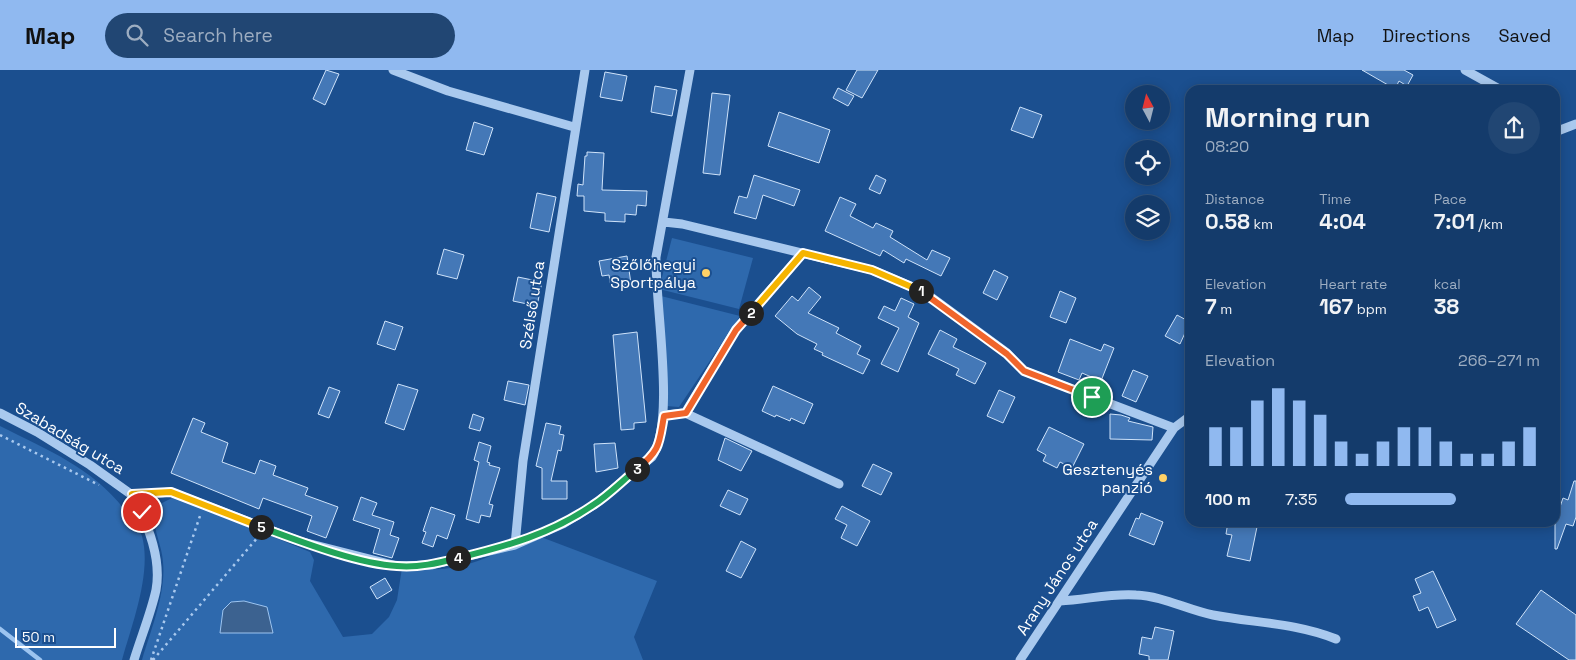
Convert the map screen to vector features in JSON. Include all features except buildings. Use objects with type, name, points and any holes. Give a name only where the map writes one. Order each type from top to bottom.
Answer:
[{"type":"street","points":[[393,70],[448,91],[574,127]]},
{"type":"street","name":"Szélső utca","points":[[514,544],[523,461],[574,127],[585,70]]},
{"type":"street","name":"Szabadság utca","points":[[0,414],[50,440],[132,494],[171,492],[299,541],[397,566],[431,565],[514,544],[563,524],[594,505],[652,457],[658,448],[664,416],[655,283],[656,257],[664,222],[690,70]]},
{"type":"street","points":[[1465,70],[1492,85]]},
{"type":"street","points":[[1560,130],[1576,124]]},
{"type":"street","points":[[664,222],[872,270],[924,292],[1007,354],[1024,371],[1174,428]]},
{"type":"street","points":[[686,413],[736,330],[803,253]]},
{"type":"street","points":[[664,416],[686,413],[839,484]]},
{"type":"street","name":"Arany János utca","points":[[1020,660],[1174,428],[1185,420]]},
{"type":"street","points":[[132,494],[152,538],[157,576],[156,590],[134,660]]},
{"type":"street","points":[[1060,601],[1087,600],[1123,595],[1147,596],[1213,615],[1306,628],[1336,639]]},
{"type":"path","points":[[0,435],[91,483],[107,488]]},
{"type":"path","points":[[152,660],[204,505]]},
{"type":"path","points":[[152,660],[266,528]]},
{"type":"shaded area","name":"Szőlőhegyi Sportpálya","points":[[672,238],[753,258],[739,309],[659,289]]},
{"type":"shaded area","points":[[657,295],[740,316],[679,407],[666,406]]},
{"type":"shaded area","points":[[0,426],[68,461],[98,482],[112,495],[139,529],[144,550],[143,582],[122,660],[0,660]]},
{"type":"shaded area","points":[[172,498],[181,499],[310,552],[314,560],[310,581],[343,637],[372,634],[389,617],[397,600],[402,568],[442,569],[466,565],[501,551],[533,534],[657,581],[634,637],[643,660],[142,660],[160,599],[163,574],[162,556],[154,516],[160,504]]},
{"type":"shaded area","points":[[244,601],[267,607],[273,633],[220,633],[223,610],[231,602]]},
{"type":"waterway","points":[[0,629],[40,660]]},
{"type":"place","name":"Szőlőhegyi Sportpálya","points":[[706,273]]},
{"type":"place","name":"Gesztenyés panzió","points":[[1163,478]]},
{"type":"route","points":[[142,512],[132,494],[171,492],[299,541],[363,560],[397,566],[431,565],[514,544],[563,524],[594,505],[652,457],[658,448],[664,416],[686,413],[736,330],[803,253],[872,270],[924,292],[1007,354],[1024,371],[1092,397]]}]
